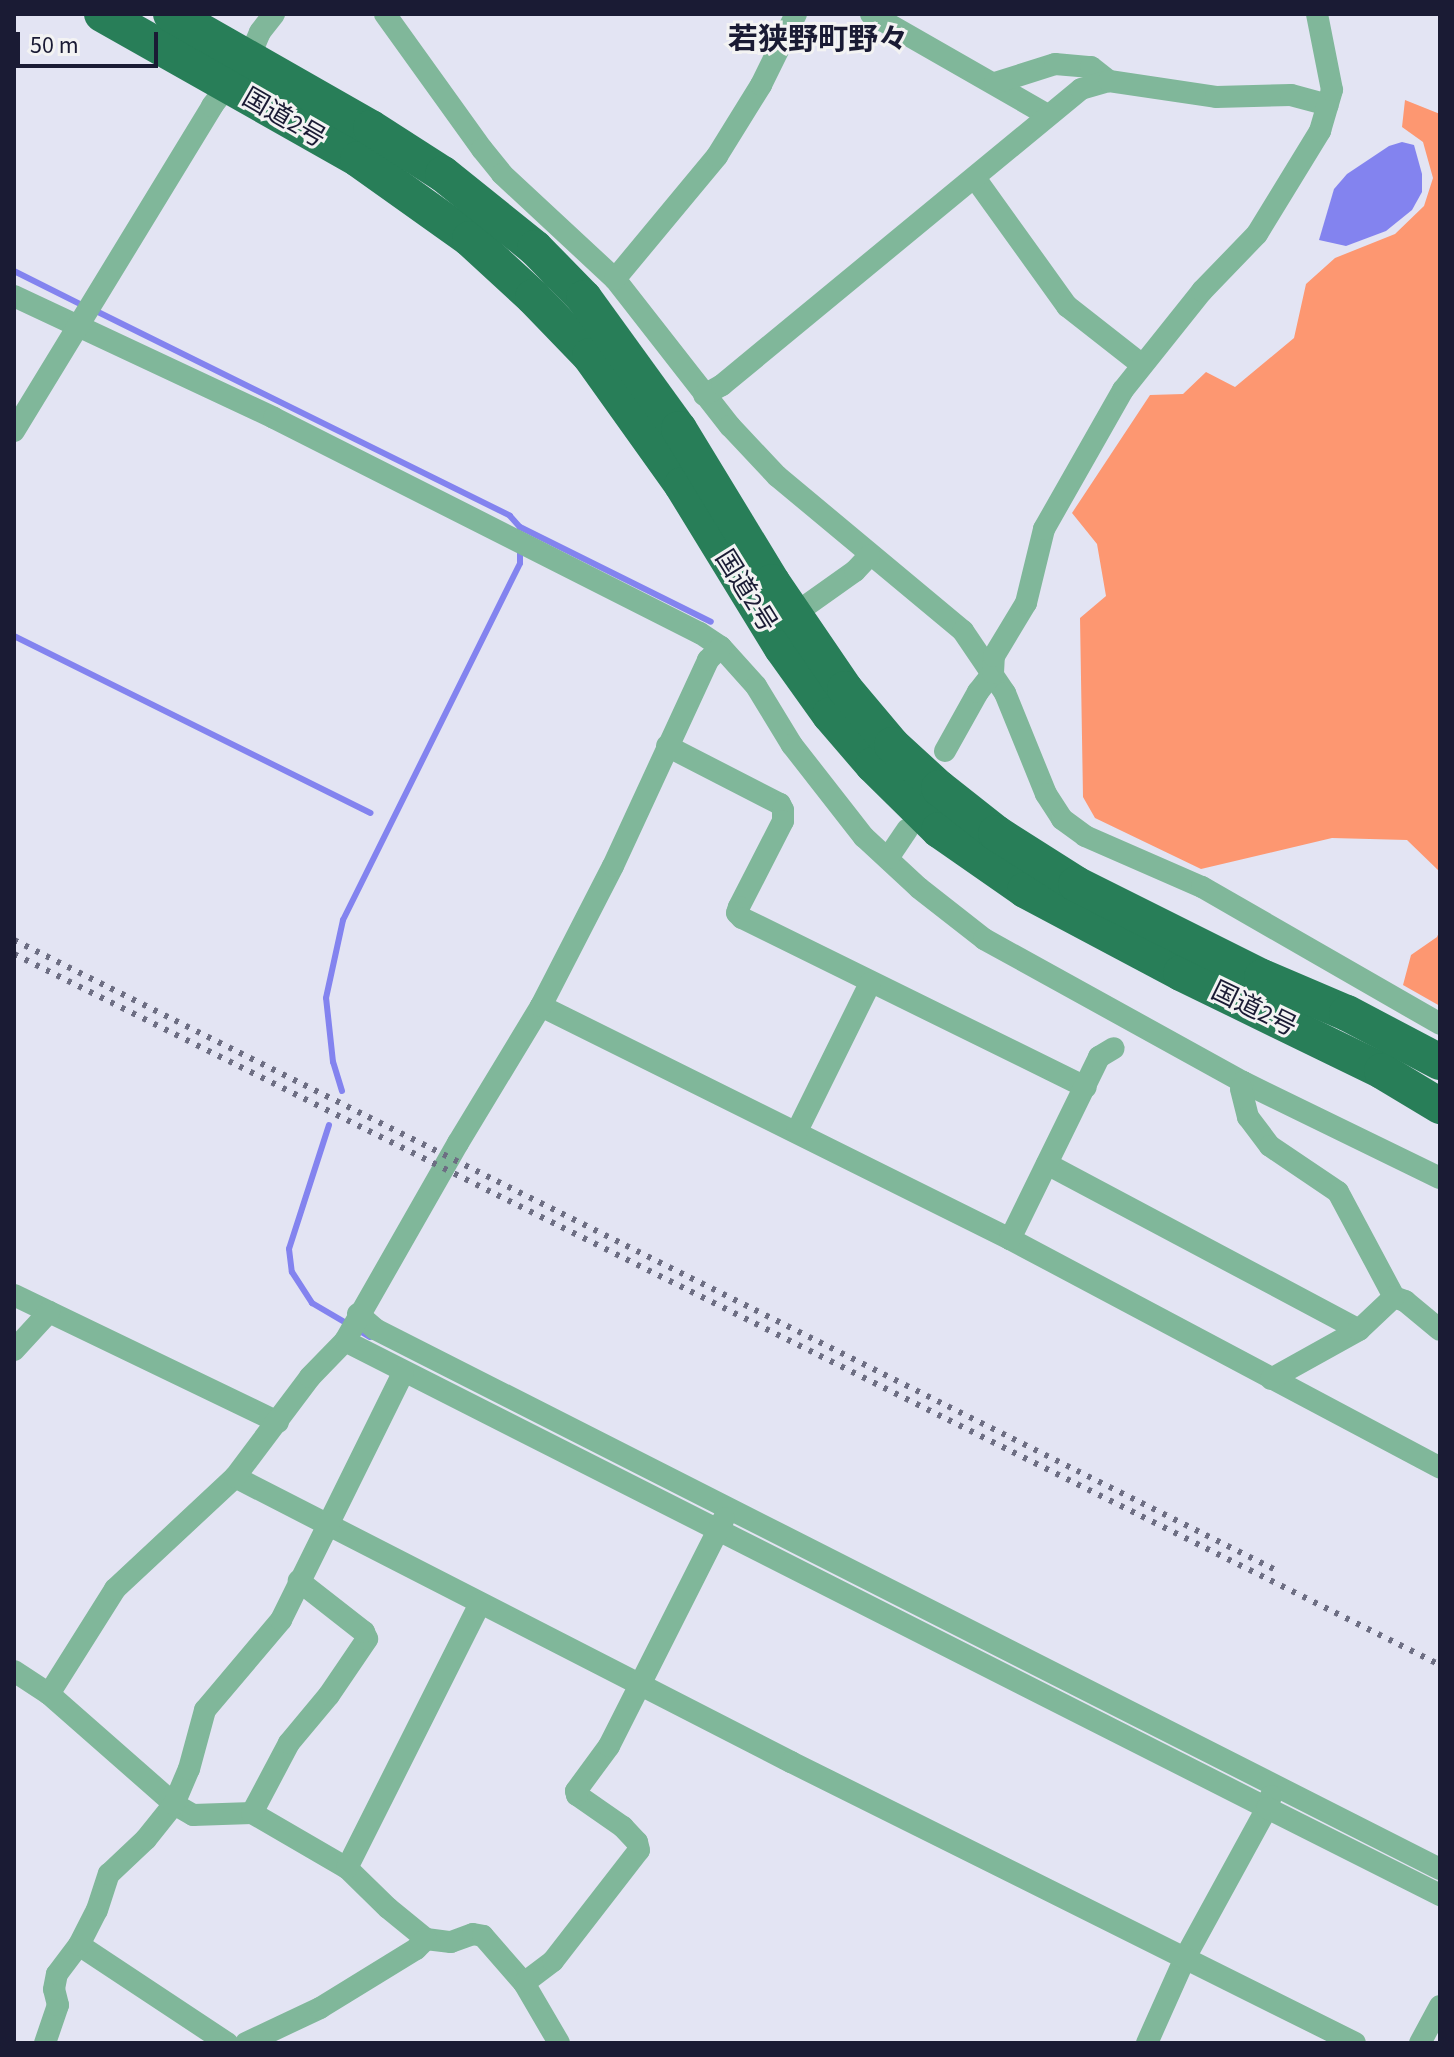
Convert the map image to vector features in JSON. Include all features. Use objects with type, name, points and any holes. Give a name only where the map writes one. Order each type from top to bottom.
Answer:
[{"type":"highway","name":"国道2号","points":[[102,14],[358,159],[470,239],[590,356],[682,485],[773,635],[830,715],[873,765],[939,830],[1025,890],[1181,973],[1382,1071],[1440,1106]]},
{"type":"highway","name":"国道2号","points":[[171,14],[443,174],[490,208],[545,258],[584,298],[679,429],[793,615],[845,689],[892,745],[996,833],[1076,884],[1262,977],[1347,1013],[1440,1062]]},
{"type":"street","points":[[14,431],[226,84],[249,58],[260,32],[274,14]]},
{"type":"street","points":[[385,14],[404,36],[436,89],[502,174],[615,279],[674,350],[704,395],[777,476],[869,556],[963,631],[993,673],[1046,794],[1062,819],[1085,836],[1202,887],[1440,1024]]},
{"type":"street","points":[[615,279],[717,156],[761,85],[796,14]]},
{"type":"street","points":[[871,14],[1047,115]]},
{"type":"street","points":[[945,751],[978,692],[993,673],[994,656],[1026,603],[1044,529],[1141,364],[1202,291],[1257,234],[1320,131],[1332,76],[1317,14]]},
{"type":"street","points":[[995,83],[1055,64],[1091,67],[1109,81]]},
{"type":"street","points":[[704,395],[722,385],[1081,89],[1109,81],[1216,97],[1291,95],[1328,105]]},
{"type":"street","points":[[975,178],[1067,306],[1141,364]]},
{"type":"street","points":[[14,296],[80,322],[274,418],[721,647],[756,686],[818,781],[864,837],[919,888],[1014,959],[1243,1082],[1440,1178]]},
{"type":"street","points":[[793,615],[855,571],[869,556]]},
{"type":"street","points":[[49,1694],[115,1589],[235,1477],[352,1327],[541,1006],[613,866],[708,660],[721,647]]},
{"type":"street","points":[[667,746],[780,804],[783,810],[783,821],[737,913],[870,983],[1086,1087]]},
{"type":"street","points":[[888,858],[907,830]]},
{"type":"street","points":[[797,1131],[870,983]]},
{"type":"street","points":[[541,1006],[1010,1239],[1440,1468]]},
{"type":"street","points":[[1010,1239],[1099,1057],[1114,1048]]},
{"type":"street","points":[[1243,1082],[1241,1089],[1248,1117],[1270,1146],[1338,1192],[1394,1297],[1405,1301],[1440,1330]]},
{"type":"street","points":[[1047,1164],[1359,1330]]},
{"type":"street","points":[[14,1295],[278,1422]]},
{"type":"street","points":[[1271,1379],[1359,1330],[1394,1297]]},
{"type":"street","points":[[14,1350],[49,1312]]},
{"type":"street","points":[[352,1327],[403,1373],[724,1519],[1440,1869]]},
{"type":"street","points":[[352,1327],[375,1329],[724,1519],[1270,1800],[1440,1895]]},
{"type":"street","points":[[45,2043],[58,2005],[54,1989],[57,1974],[79,1945],[97,1910],[109,1874],[146,1839],[174,1804],[189,1769],[205,1710],[281,1620],[403,1373]]},
{"type":"street","points":[[235,1477],[480,1604],[1355,2043]]},
{"type":"street","points":[[524,1983],[553,1961],[639,1850],[637,1842],[623,1827],[577,1795],[576,1791],[609,1746],[724,1519]]},
{"type":"street","points":[[252,1813],[289,1743],[337,1684],[367,1639],[364,1632],[299,1581]]},
{"type":"street","points":[[347,1868],[480,1604]]},
{"type":"street","points":[[14,1671],[49,1694],[174,1804],[193,1815],[252,1813],[347,1868],[426,1939],[451,1942],[473,1934],[483,1936],[524,1983],[556,2042]]},
{"type":"street","points":[[1147,2043],[1185,1958],[1270,1800]]},
{"type":"street","points":[[246,2043],[320,2008],[416,1949],[426,1939]]},
{"type":"street","points":[[79,1945],[227,2043]]},
{"type":"street","points":[[1420,2043],[1440,2006]]},
{"type":"shaded area","points":[[1405,100],[1440,114],[1440,872],[1407,840],[1332,838],[1201,869],[1095,818],[1083,797],[1080,618],[1106,596],[1097,544],[1072,513],[1150,395],[1183,394],[1206,372],[1235,387],[1294,338],[1306,284],[1335,258],[1395,234],[1424,206],[1433,178],[1423,142],[1402,127]]},
{"type":"shaded area","points":[[1402,142],[1414,145],[1422,174],[1422,192],[1412,210],[1386,231],[1346,246],[1319,240],[1334,189],[1347,174],[1389,146]]},
{"type":"shaded area","points":[[1440,930],[1440,1006],[1403,985],[1411,955],[1437,937]]},
{"type":"waterway","points":[[14,271],[84,306]]},
{"type":"waterway","points":[[94,310],[510,516],[520,527],[711,622]]},
{"type":"waterway","points":[[342,1091],[333,1062],[326,998],[343,920],[520,563],[520,547]]},
{"type":"waterway","points":[[14,636],[371,813]]},
{"type":"waterway","points":[[329,1125],[289,1249],[292,1272],[312,1303],[370,1337]]},
{"type":"railway","points":[[14,940],[1274,1569]]},
{"type":"railway","points":[[14,954],[1440,1665]]},
{"type":"district","name":"若狭野町野々","points":[[818,40]]}]
